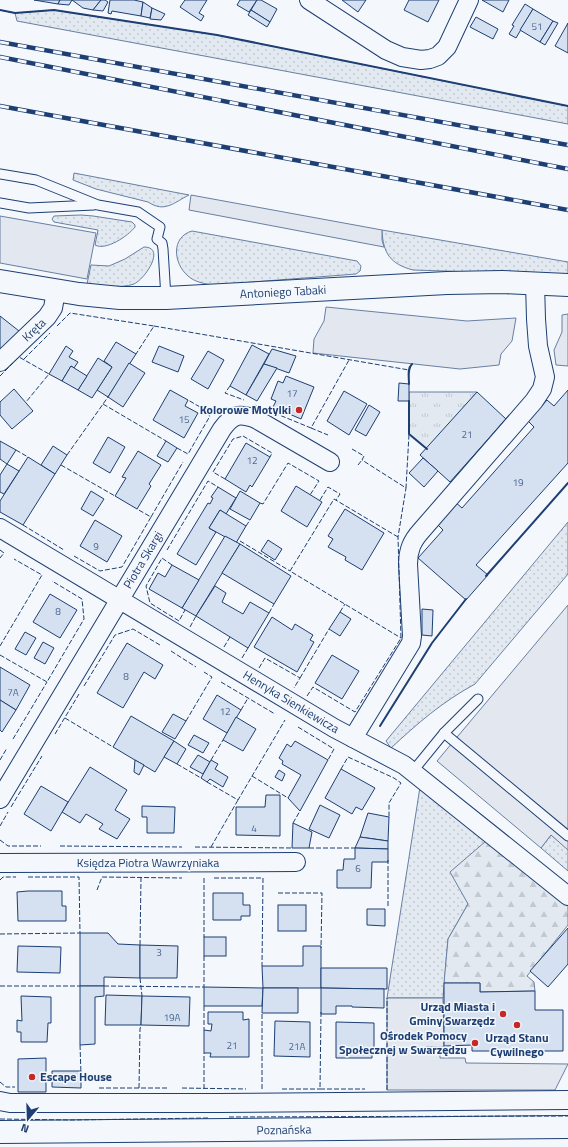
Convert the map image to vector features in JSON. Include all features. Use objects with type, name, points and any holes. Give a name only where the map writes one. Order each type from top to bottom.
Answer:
[{"type":"street","points":[[310,0],[394,54],[421,60],[438,56],[446,47],[469,0]]},
{"type":"street","name":"Antoniego Tabaki","points":[[0,280],[56,291],[112,298],[166,298],[439,283],[535,283],[568,285]]},
{"type":"street","points":[[353,738],[411,643],[412,636],[408,553],[412,542],[534,400],[544,385],[545,377],[540,358],[536,319],[535,283]]},
{"type":"street","name":"Kręta","points":[[0,362],[47,317],[53,308],[56,291]]},
{"type":"street","name":"Piotra Skargi","points":[[0,799],[222,429],[232,417],[242,415],[256,419],[330,462]]},
{"type":"street","name":"Henryka Sienkiewicza","points":[[0,528],[353,738],[404,765],[568,896]]},
{"type":"street","name":"Księdza Piotra Wawrzyniaka","points":[[0,863],[296,862]]},
{"type":"street","points":[[5,1102],[219,1103],[567,1100]]},
{"type":"street","name":"Poznańska","points":[[0,1132],[568,1128]]},
{"type":"lane","points":[[0,174],[36,180],[98,205],[138,212],[160,227],[157,239],[162,243],[163,249],[166,298]]},
{"type":"lane","points":[[0,202],[29,208],[98,205]]},
{"type":"lane","points":[[413,771],[444,733],[478,699]]},
{"type":"lane","points":[[444,733],[568,836]]},
{"type":"green space","points":[[54,10],[217,35],[568,106],[568,124],[17,21],[15,13]]},
{"type":"green space","points":[[74,173],[189,195],[169,206],[159,207],[148,202],[96,189],[73,180]]},
{"type":"green space","points":[[81,215],[132,222],[135,227],[116,242],[105,246],[100,246],[95,245],[98,230],[54,222],[52,219],[54,216]]},
{"type":"green space","points":[[382,230],[568,262],[568,275],[413,270],[405,268],[393,261],[389,256],[384,245]]},
{"type":"green space","points":[[192,231],[357,261],[361,266],[360,271],[356,274],[214,285],[203,283],[188,276],[183,271],[177,258],[176,251],[180,239],[185,234]]},
{"type":"green space","points":[[144,247],[150,248],[154,257],[148,270],[139,281],[134,284],[117,286],[87,284],[91,265],[109,266],[125,259]]},
{"type":"green space","points":[[409,392],[477,392],[427,449],[409,434]]},
{"type":"green space","points":[[568,522],[568,574],[475,684],[431,713],[391,748],[386,741]]},
{"type":"green space","points":[[420,787],[486,841],[468,904],[448,939],[443,998],[387,998]]},
{"type":"green space","points":[[551,835],[568,849],[568,871],[541,848]]},
{"type":"green space","points":[[486,841],[568,906],[568,925],[527,976],[534,982],[535,991],[480,992],[480,983],[444,983],[448,939],[468,904],[450,872]]},
{"type":"shaded area","points":[[191,195],[382,230],[384,247],[189,210]]},
{"type":"shaded area","points":[[0,216],[96,233],[87,279],[0,263]]},
{"type":"shaded area","points":[[326,307],[467,321],[516,318],[512,341],[501,354],[499,365],[460,369],[313,353],[314,339],[324,321]]},
{"type":"shaded area","points":[[568,314],[568,366],[556,365],[554,350],[562,332],[562,315]]},
{"type":"shaded area","points":[[568,605],[568,850],[551,835],[541,848],[437,761]]},
{"type":"shaded area","points":[[387,998],[443,998],[444,1047],[426,1047],[426,1050],[440,1050],[440,1058],[465,1058],[466,1063],[568,1064],[555,1090],[387,1090]]},
{"type":"building","points":[[34,0],[60,0],[58,4]]},
{"type":"building","points":[[60,0],[72,0],[69,5],[58,4]]},
{"type":"building","points":[[72,0],[101,0],[93,10],[83,8]]},
{"type":"building","points":[[101,0],[108,2],[103,11],[93,10]]},
{"type":"building","points":[[110,0],[134,0],[143,2],[141,16],[112,11],[111,14],[108,13]]},
{"type":"building","points":[[185,0],[207,0],[199,13],[204,16],[201,21],[180,7]]},
{"type":"building","points":[[240,0],[257,0],[249,12],[237,5]]},
{"type":"building","points":[[257,0],[261,0],[277,9],[270,22],[251,10]]},
{"type":"building","points":[[342,0],[366,0],[358,12]]},
{"type":"building","points":[[409,0],[439,0],[428,22],[404,10]]},
{"type":"building","points":[[482,0],[509,0],[503,12]]},
{"type":"building","points":[[143,2],[152,8],[150,18],[141,16]]},
{"type":"building","points":[[525,4],[533,9],[516,38],[509,34],[514,26],[512,25]]},
{"type":"building","points":[[152,8],[165,14],[161,20],[150,19]]},
{"type":"building","points":[[533,9],[553,21],[540,42],[520,30]]},
{"type":"building","points":[[251,10],[270,22],[267,27],[248,15]]},
{"type":"building","points":[[476,17],[498,29],[493,39],[470,27]]},
{"type":"building","points":[[553,21],[558,23],[545,45],[540,42]]},
{"type":"building","points":[[568,23],[568,53],[555,46]]},
{"type":"building","points":[[0,316],[19,331],[0,351]]},
{"type":"building","points":[[116,342],[136,354],[108,397],[97,390],[112,367],[104,361]]},
{"type":"building","points":[[252,345],[269,354],[246,395],[230,386]]},
{"type":"building","points":[[66,346],[73,351],[69,357],[78,362],[74,368],[71,366],[62,381],[49,374]]},
{"type":"building","points":[[159,346],[184,356],[178,372],[152,362]]},
{"type":"building","points":[[272,349],[296,356],[289,373],[264,364]]},
{"type":"building","points":[[208,351],[224,360],[208,389],[191,379]]},
{"type":"building","points":[[98,358],[112,367],[92,398],[78,390]]},
{"type":"building","points":[[129,363],[145,373],[123,407],[108,397]]},
{"type":"building","points":[[264,364],[277,368],[257,401],[246,395]]},
{"type":"building","points":[[71,366],[87,376],[78,390],[62,381]]},
{"type":"building","points":[[286,376],[314,387],[301,419],[273,407],[276,401],[271,399],[278,381],[283,383]]},
{"type":"building","points":[[399,383],[409,384],[409,401],[398,401]]},
{"type":"building","points":[[14,389],[33,411],[12,429],[0,415],[0,402]]},
{"type":"building","points":[[170,390],[188,400],[185,406],[198,413],[184,438],[153,420]]},
{"type":"building","points":[[568,390],[568,463],[476,565],[488,575],[466,600],[418,558],[443,530],[437,524],[455,502],[462,508],[534,427],[528,421],[547,400],[554,406]]},
{"type":"building","points":[[344,391],[367,404],[349,435],[327,421]]},
{"type":"building","points":[[477,392],[506,419],[450,482],[420,455]]},
{"type":"building","points":[[369,405],[380,412],[366,436],[355,430]]},
{"type":"building","points":[[108,437],[125,447],[110,473],[93,463]]},
{"type":"building","points":[[0,441],[16,450],[7,464],[0,459]]},
{"type":"building","points":[[166,441],[177,448],[168,462],[157,456]]},
{"type":"building","points":[[246,443],[270,457],[252,487],[250,485],[246,492],[225,479]]},
{"type":"building","points":[[53,446],[67,455],[55,474],[41,465]]},
{"type":"building","points":[[138,451],[161,465],[149,484],[151,486],[137,509],[115,496],[126,478],[122,477]]},
{"type":"building","points":[[28,457],[55,474],[23,525],[0,512],[0,501]]},
{"type":"building","points":[[423,458],[438,471],[424,487],[409,473]]},
{"type":"building","points":[[7,464],[19,471],[4,494],[0,492],[0,475]]},
{"type":"building","points":[[296,486],[322,502],[307,527],[281,511]]},
{"type":"building","points":[[218,487],[236,498],[226,514],[220,510],[209,528],[216,532],[196,565],[177,554],[208,503],[210,504],[213,498],[211,497]]},
{"type":"building","points":[[91,491],[104,499],[93,516],[81,509]]},
{"type":"building","points":[[240,491],[260,503],[250,520],[230,509]]},
{"type":"building","points":[[345,509],[384,533],[362,570],[345,560],[346,557],[328,547],[333,539],[328,536]]},
{"type":"building","points":[[220,510],[246,526],[236,543],[209,528]]},
{"type":"building","points":[[95,520],[122,536],[107,562],[80,546]]},
{"type":"building","points":[[225,536],[240,544],[196,616],[182,608]]},
{"type":"building","points":[[268,540],[282,549],[275,560],[261,551]]},
{"type":"building","points":[[240,544],[291,576],[274,604],[222,573]]},
{"type":"building","points":[[172,565],[199,580],[182,608],[149,589],[158,573],[165,577]]},
{"type":"building","points":[[215,586],[226,593],[222,602],[243,614],[250,602],[269,613],[248,648],[196,616]]},
{"type":"building","points":[[50,594],[77,610],[60,638],[33,622]]},
{"type":"building","points":[[422,609],[433,610],[432,636],[422,635]]},
{"type":"building","points":[[340,612],[351,619],[340,636],[329,629]]},
{"type":"building","points":[[272,617],[292,630],[295,624],[313,635],[310,640],[314,642],[297,672],[254,647]]},
{"type":"building","points":[[25,632],[36,638],[26,655],[15,649]]},
{"type":"building","points":[[43,642],[54,648],[45,664],[34,658]]},
{"type":"building","points":[[127,643],[163,665],[155,679],[144,672],[123,708],[97,693]]},
{"type":"building","points":[[332,655],[359,671],[342,699],[315,683]]},
{"type":"building","points":[[0,667],[30,685],[16,710],[0,700]]},
{"type":"building","points":[[217,695],[241,710],[227,733],[203,719]]},
{"type":"building","points":[[0,700],[16,710],[2,732],[0,730]]},
{"type":"building","points":[[173,714],[186,721],[175,739],[162,732]]},
{"type":"building","points":[[131,716],[174,741],[155,772],[113,747]]},
{"type":"building","points":[[236,717],[256,729],[243,751],[223,740]]},
{"type":"building","points":[[194,735],[209,743],[203,753],[188,745]]},
{"type":"building","points":[[174,741],[186,749],[177,764],[164,757]]},
{"type":"building","points":[[295,741],[328,760],[300,811],[288,798],[301,775],[282,764],[283,761],[279,758],[287,744],[291,747]]},
{"type":"building","points":[[198,755],[210,762],[203,774],[190,767]]},
{"type":"building","points":[[135,760],[144,765],[139,775],[134,772]]},
{"type":"building","points":[[211,760],[218,764],[215,769],[228,777],[223,787],[210,779],[207,782],[201,778]]},
{"type":"building","points":[[90,767],[127,790],[115,810],[130,819],[117,839],[99,829],[103,824],[86,814],[80,823],[62,812]]},
{"type":"building","points":[[341,769],[375,788],[362,810],[356,807],[352,814],[325,798]]},
{"type":"building","points":[[279,770],[285,774],[282,781],[275,777]]},
{"type":"building","points":[[41,786],[68,802],[51,831],[24,814]]},
{"type":"building","points":[[266,795],[280,795],[280,836],[236,835],[236,807],[265,807]]},
{"type":"building","points":[[320,805],[340,815],[329,838],[309,829]]},
{"type":"building","points":[[142,806],[175,807],[174,833],[147,833],[147,817],[142,817]]},
{"type":"building","points":[[368,813],[389,817],[388,841],[360,837]]},
{"type":"building","points":[[293,823],[312,832],[309,848],[292,848]]},
{"type":"building","points":[[360,837],[388,841],[388,849],[355,848]]},
{"type":"building","points":[[355,848],[388,849],[388,862],[372,862],[371,888],[337,888],[337,870],[343,870],[344,859],[355,859]]},
{"type":"building","points":[[62,891],[62,906],[66,906],[66,921],[18,921],[17,892]]},
{"type":"building","points":[[213,893],[243,893],[243,905],[250,905],[250,916],[241,916],[241,920],[213,920]]},
{"type":"building","points":[[278,905],[306,905],[306,931],[278,931]]},
{"type":"building","points":[[367,909],[385,909],[385,926],[367,925]]},
{"type":"building","points":[[568,928],[568,964],[548,987],[530,971]]},
{"type":"building","points":[[80,933],[108,933],[118,944],[140,945],[140,978],[104,977],[104,986],[80,986]]},
{"type":"building","points":[[204,937],[226,937],[226,956],[204,956]]},
{"type":"building","points":[[140,945],[178,946],[177,978],[140,978]]},
{"type":"building","points":[[18,946],[61,947],[60,973],[17,972]]},
{"type":"building","points":[[303,946],[321,946],[321,988],[263,988],[262,966],[303,966]]},
{"type":"building","points":[[321,968],[387,968],[387,989],[321,988]]},
{"type":"building","name":"Urząd Miasta i Gminy Swarzędz","points":[[444,983],[480,983],[480,992],[535,991],[535,1010],[563,1010],[563,1051],[472,1051],[472,1045],[444,1046]]},
{"type":"building","points":[[80,986],[104,986],[104,996],[95,997],[95,1044],[80,1045]]},
{"type":"building","points":[[204,987],[263,988],[262,1006],[204,1006]]},
{"type":"building","points":[[263,988],[298,988],[298,1013],[262,1013]]},
{"type":"building","points":[[321,988],[384,989],[384,1008],[336,1006],[336,1014],[321,1014]]},
{"type":"building","points":[[106,995],[142,996],[141,1025],[105,1025]]},
{"type":"building","points":[[21,996],[51,997],[51,1023],[48,1023],[47,1042],[21,1042],[21,1032],[17,1032],[17,1020],[22,1021]]},
{"type":"building","points":[[142,996],[190,997],[189,1026],[141,1025]]},
{"type":"building","points":[[208,1012],[243,1012],[243,1020],[249,1019],[249,1057],[210,1057],[211,1053],[204,1053],[204,1030],[211,1031],[212,1024],[208,1024]]},
{"type":"building","points":[[275,1021],[310,1022],[310,1057],[274,1056]]},
{"type":"building","points":[[336,1022],[374,1023],[374,1049],[372,1049],[372,1058],[336,1058]]},
{"type":"building","name":"Escape House","points":[[46,1058],[46,1092],[18,1092],[18,1059]]},
{"type":"building","points":[[52,1071],[81,1071],[81,1088],[52,1087]]},
{"type":"railway","points":[[0,42],[568,145]]},
{"type":"railway","points":[[0,57],[568,169]]},
{"type":"railway","points":[[0,106],[568,210]]},
{"type":"fence","points":[[57,326],[70,313],[154,326],[136,354]]},
{"type":"fence","points":[[154,326],[409,370]]},
{"type":"fence","points":[[24,359],[50,333]]},
{"type":"fence","points":[[0,376],[19,357],[49,374],[26,402]]},
{"type":"fence","points":[[255,405],[311,428],[349,360]]},
{"type":"fence","points":[[230,386],[225,393],[244,400]]},
{"type":"fence","points":[[67,455],[108,397]]},
{"type":"fence","points":[[177,448],[188,454],[210,416],[200,407],[188,400]]},
{"type":"fence","points":[[103,404],[166,441]]},
{"type":"fence","points":[[311,428],[328,435]]},
{"type":"fence","points":[[352,449],[364,456],[362,460],[406,488],[409,434]]},
{"type":"fence","points":[[225,479],[213,472],[233,439],[243,436],[272,453],[270,457]]},
{"type":"fence","points":[[16,450],[28,457]]},
{"type":"fence","points":[[358,465],[362,460]]},
{"type":"fence","points":[[151,517],[183,462]]},
{"type":"fence","points":[[260,503],[263,504],[288,463],[319,481],[310,495]]},
{"type":"fence","points":[[61,465],[115,496]]},
{"type":"fence","points":[[167,550],[208,481],[218,487]]},
{"type":"fence","points":[[320,500],[328,487],[340,494],[336,500]]},
{"type":"fence","points":[[307,696],[313,687],[355,712],[401,638],[398,537],[406,488]]},
{"type":"fence","points":[[398,537],[334,499],[290,571],[401,638]]},
{"type":"fence","points":[[74,556],[100,571],[122,567],[151,517],[137,509]]},
{"type":"fence","points":[[246,526],[250,520]]},
{"type":"fence","points":[[23,525],[64,550]]},
{"type":"fence","points":[[240,541],[290,571]]},
{"type":"fence","points":[[0,550],[4,553],[0,558]]},
{"type":"fence","points":[[172,565],[162,558],[146,586],[150,603],[179,621],[185,610]]},
{"type":"fence","points":[[0,646],[42,575],[14,559]]},
{"type":"fence","points":[[0,655],[47,682],[84,619],[82,599],[52,581]]},
{"type":"fence","points":[[269,613],[274,604]]},
{"type":"fence","points":[[340,612],[345,604]]},
{"type":"fence","points":[[190,627],[196,616]]},
{"type":"fence","points":[[84,686],[115,635],[133,629],[160,645]]},
{"type":"fence","points":[[300,678],[329,629]]},
{"type":"fence","points":[[224,647],[230,637]]},
{"type":"fence","points":[[242,658],[248,648]]},
{"type":"fence","points":[[171,651],[196,667]]},
{"type":"fence","points":[[259,668],[265,658],[300,678],[294,688]]},
{"type":"fence","points":[[186,721],[212,677],[204,672]]},
{"type":"fence","points":[[13,739],[47,682]]},
{"type":"fence","points":[[221,682],[275,714]]},
{"type":"fence","points":[[55,734],[79,694]]},
{"type":"fence","points":[[241,710],[248,698]]},
{"type":"fence","points":[[65,718],[113,747]]},
{"type":"fence","points":[[207,782],[238,800],[285,720]]},
{"type":"fence","points":[[298,727],[334,749],[328,760]]},
{"type":"fence","points":[[211,760],[223,740]]},
{"type":"fence","points":[[0,760],[7,748]]},
{"type":"fence","points":[[11,807],[42,756]]},
{"type":"fence","points":[[341,769],[348,757],[394,778],[401,783],[389,803],[389,818]]},
{"type":"fence","points":[[177,764],[201,778]]},
{"type":"fence","points":[[252,776],[288,798]]},
{"type":"fence","points":[[211,847],[238,800]]},
{"type":"fence","points":[[293,823],[300,811]]},
{"type":"fence","points":[[0,826],[8,812]]},
{"type":"fence","points":[[0,840],[8,846],[41,846]]},
{"type":"fence","points":[[60,846],[182,847]]},
{"type":"fence","points":[[195,847],[292,848]]},
{"type":"fence","points":[[309,848],[355,848]]},
{"type":"fence","points":[[388,860],[388,906]]},
{"type":"fence","points":[[0,880],[3,877],[16,877]]},
{"type":"fence","points":[[0,934],[80,933],[79,877],[28,877]]},
{"type":"fence","points":[[97,890],[102,877],[182,878]]},
{"type":"fence","points":[[140,945],[141,878]]},
{"type":"fence","points":[[204,878],[204,937]]},
{"type":"fence","points":[[214,878],[263,878],[262,966]]},
{"type":"fence","points":[[278,893],[322,893],[321,948]]},
{"type":"fence","points":[[104,986],[204,987],[204,956]]},
{"type":"fence","points":[[140,978],[142,996]]},
{"type":"fence","points":[[0,986],[80,986]]},
{"type":"fence","points":[[387,998],[387,1090]]},
{"type":"fence","points":[[204,1006],[204,1030]]},
{"type":"fence","points":[[321,1012],[320,1089],[365,1089]]},
{"type":"fence","points":[[262,1013],[262,1089]]},
{"type":"fence","points":[[139,1088],[141,1025]]},
{"type":"fence","points":[[80,1045],[81,1074]]},
{"type":"fence","points":[[204,1053],[204,1089]]},
{"type":"fence","points":[[0,1082],[6,1087],[15,1087]]},
{"type":"fence","points":[[99,1088],[168,1088]]},
{"type":"fence","points":[[182,1088],[246,1089]]},
{"type":"fence","points":[[282,1089],[320,1089]]},
{"type":"fence","points":[[229,1117],[568,1116]]},
{"type":"fence","points":[[0,1119],[71,1120],[208,1118]]},
{"type":"wall","points":[[0,10],[15,13],[54,10],[217,35],[568,106]]},
{"type":"wall","points":[[409,384],[409,371],[412,364]]},
{"type":"wall","points":[[409,401],[409,434],[427,449]]},
{"type":"wall","points":[[486,576],[568,483]]},
{"type":"wall","points":[[380,726],[432,643],[466,599]]},
{"type":"place","name":"Kolorowe Motylki","points":[[299,410]]},
{"type":"place","name":"Urząd Miasta i Gminy Swarzędz","points":[[503,1014]]},
{"type":"place","name":"Urząd Stanu Cywilnego","points":[[517,1025]]},
{"type":"place","name":"Ośrodek Pomocy Społecznej w Swarzędzu","points":[[475,1043]]},
{"type":"place","name":"Escape House","points":[[32,1077]]}]
